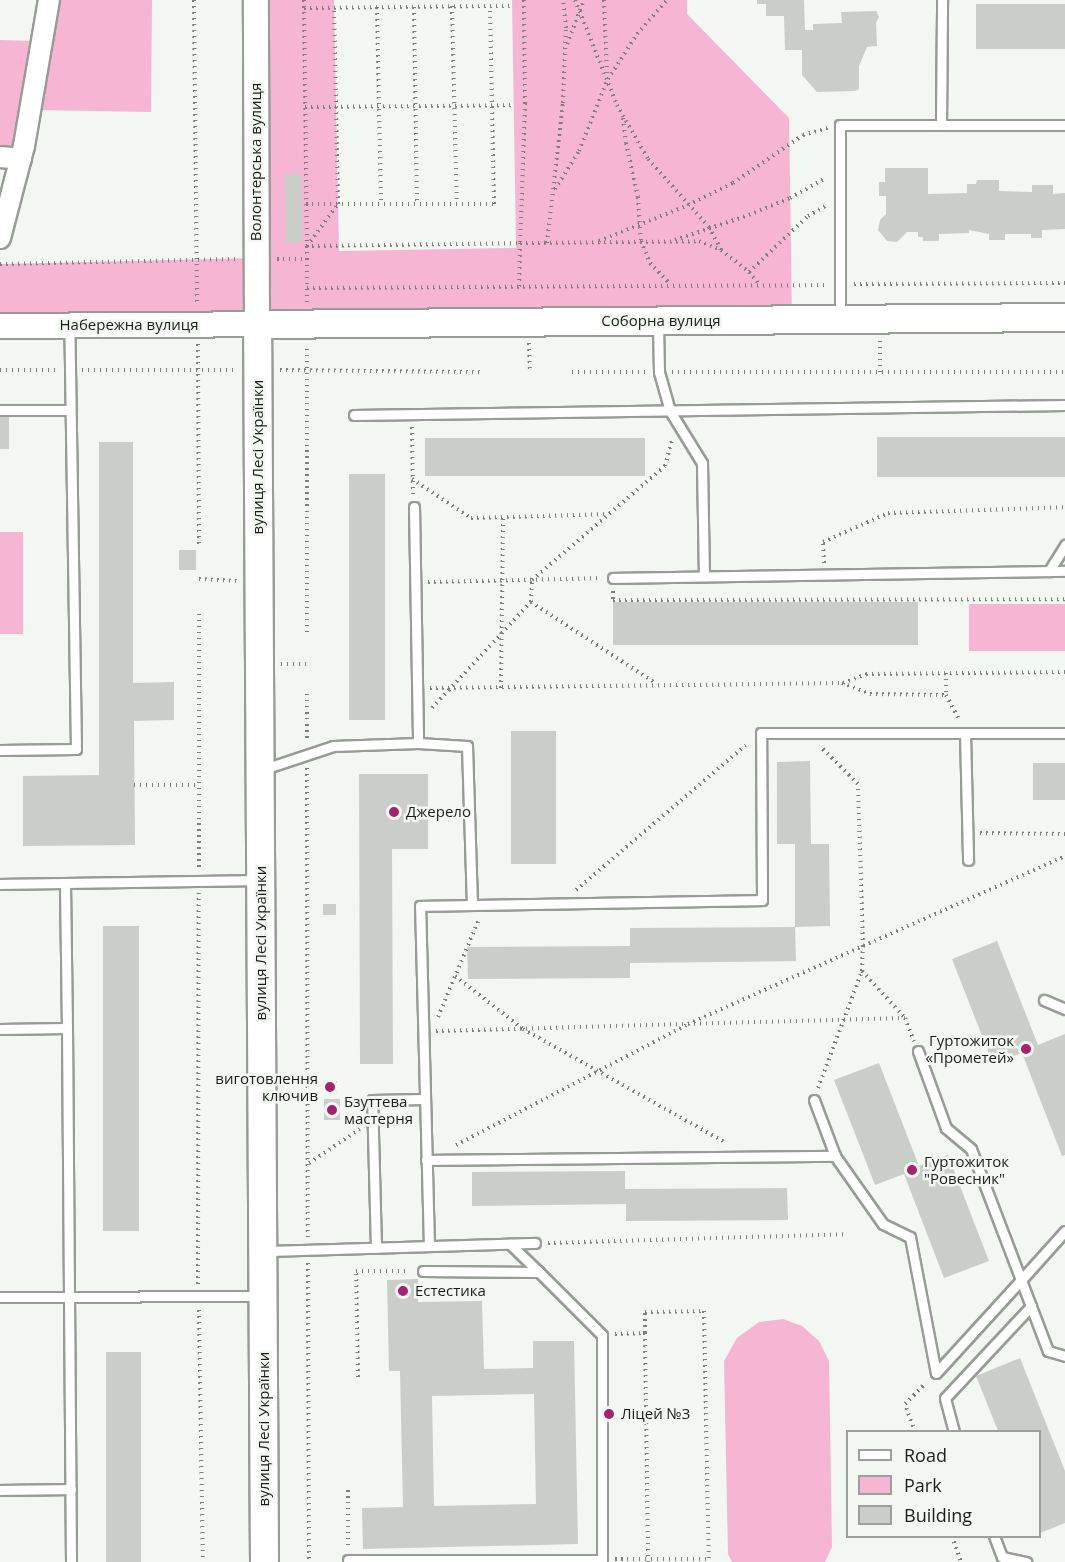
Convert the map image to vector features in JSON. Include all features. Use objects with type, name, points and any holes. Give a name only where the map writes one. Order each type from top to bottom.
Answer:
[{"type":"main road","name":"Соборна вулиця","points":[[257,324],[1065,317]]},
{"type":"main road","name":"вулиця Лесі Українки","points":[[257,324],[264,1562]]},
{"type":"street","points":[[0,238],[21,159],[48,0]]},
{"type":"street","name":"Волонтерська вулиця","points":[[256,0],[257,324]]},
{"type":"street","points":[[0,157],[21,159]]},
{"type":"street","name":"Набережна вулиця","points":[[0,326],[257,324]]},
{"type":"lane","points":[[941,125],[942,0]]},
{"type":"lane","points":[[840,319],[840,125],[1065,125]]},
{"type":"lane","points":[[658,321],[659,372],[670,411],[702,463],[704,576]]},
{"type":"lane","points":[[0,750],[76,749],[69,326]]},
{"type":"lane","points":[[354,415],[1065,405]]},
{"type":"lane","points":[[0,410],[70,410]]},
{"type":"lane","points":[[414,507],[418,743]]},
{"type":"lane","points":[[1049,572],[1065,545]]},
{"type":"lane","points":[[613,578],[1065,571]]},
{"type":"lane","points":[[429,1246],[420,906],[762,900],[761,733],[1065,733]]},
{"type":"lane","points":[[965,733],[968,860]]},
{"type":"lane","points":[[260,771],[333,746],[418,743],[467,746],[472,905]]},
{"type":"lane","points":[[0,884],[260,880]]},
{"type":"lane","points":[[65,883],[71,1562]]},
{"type":"lane","points":[[1044,1000],[1065,1009]]},
{"type":"lane","points":[[0,1029],[67,1028]]},
{"type":"lane","points":[[918,1051],[946,1128],[971,1149],[1048,1352],[1065,1356]]},
{"type":"lane","points":[[376,1248],[372,1100],[425,1098]]},
{"type":"lane","points":[[814,1100],[835,1156],[884,1224],[910,1237],[936,1373]]},
{"type":"lane","points":[[426,1160],[835,1156]]},
{"type":"lane","points":[[936,1373],[1065,1231]]},
{"type":"lane","points":[[263,1251],[535,1243]]},
{"type":"lane","points":[[348,1560],[602,1560],[602,1335],[510,1244]]},
{"type":"lane","points":[[423,1271],[539,1272]]},
{"type":"lane","points":[[0,1297],[263,1296]]},
{"type":"lane","points":[[954,1430],[945,1398],[1031,1306]]},
{"type":"lane","points":[[0,1490],[71,1489]]},
{"type":"lane","points":[[995,1538],[1002,1557],[1026,1562]]},
{"type":"path","points":[[194,0],[199,544]]},
{"type":"path","points":[[304,0],[308,324],[307,632]]},
{"type":"path","points":[[519,287],[525,103],[524,0]]},
{"type":"path","points":[[547,243],[554,190],[566,49],[563,0]]},
{"type":"path","points":[[575,0],[623,115],[648,159],[709,227],[721,250]]},
{"type":"path","points":[[566,49],[585,0]]},
{"type":"path","points":[[604,0],[608,79]]},
{"type":"path","points":[[554,190],[579,151],[608,79],[637,34],[667,0]]},
{"type":"path","points":[[452,6],[457,204]]},
{"type":"path","points":[[306,204],[494,204],[490,6]]},
{"type":"path","points":[[304,8],[512,6]]},
{"type":"path","points":[[377,7],[381,204]]},
{"type":"path","points":[[414,7],[417,204]]},
{"type":"path","points":[[306,246],[338,204],[334,8]]},
{"type":"path","points":[[305,107],[514,105]]},
{"type":"path","points":[[623,115],[626,143],[638,197],[641,241],[650,263],[672,286]]},
{"type":"path","points":[[596,242],[687,205],[733,183],[803,135],[840,125]]},
{"type":"path","points":[[671,241],[790,198],[840,169]]},
{"type":"path","points":[[749,272],[808,216],[840,198]]},
{"type":"path","points":[[306,246],[699,241],[721,250],[749,272],[761,285]]},
{"type":"path","points":[[0,264],[307,259]]},
{"type":"path","points":[[307,288],[1065,283]]},
{"type":"path","points":[[572,372],[1065,372]]},
{"type":"path","points":[[412,414],[414,507]]},
{"type":"path","points":[[417,724],[531,602],[532,579],[665,466],[677,422]]},
{"type":"path","points":[[412,479],[471,518],[606,514]]},
{"type":"path","points":[[824,574],[823,542],[888,513],[1065,507]]},
{"type":"path","points":[[501,687],[504,518]]},
{"type":"path","points":[[415,582],[613,578],[613,600],[1065,599]]},
{"type":"path","points":[[199,579],[259,582]]},
{"type":"path","points":[[531,602],[659,685]]},
{"type":"path","points":[[200,610],[198,1296],[203,1562]]},
{"type":"path","points":[[417,688],[842,683],[866,674],[1065,672]]},
{"type":"path","points":[[946,673],[946,695],[965,733]]},
{"type":"path","points":[[842,683],[870,694],[946,695]]},
{"type":"path","points":[[307,694],[307,751]]},
{"type":"path","points":[[559,904],[761,733]]},
{"type":"path","points":[[807,733],[858,784],[863,946],[862,971],[814,1100]]},
{"type":"path","points":[[307,762],[309,1562]]},
{"type":"path","points":[[134,785],[199,785]]},
{"type":"path","points":[[967,833],[1065,834]]},
{"type":"path","points":[[426,1160],[688,1024],[1065,856]]},
{"type":"path","points":[[485,905],[432,1031],[905,1018]]},
{"type":"path","points":[[862,971],[905,1018],[918,1051]]},
{"type":"path","points":[[455,976],[524,1029],[749,1157]]},
{"type":"path","points":[[308,1163],[373,1120]]},
{"type":"path","points":[[535,1243],[844,1234]]},
{"type":"path","points":[[358,1377],[356,1271],[423,1271]]},
{"type":"path","points":[[602,1560],[709,1561],[704,1311],[645,1312],[648,1560]]},
{"type":"path","points":[[602,1335],[645,1333]]},
{"type":"path","points":[[915,1430],[905,1404],[936,1373]]},
{"type":"path","points":[[348,1490],[348,1560]]},
{"type":"path","points":[[953,1538],[962,1562]]},
{"type":"green space","points":[[56,0],[152,0],[151,112],[38,110]]},
{"type":"green space","points":[[256,0],[334,0],[339,251],[516,248],[512,0],[687,0],[687,14],[789,118],[792,320],[0,326],[0,264],[256,258]]},
{"type":"green space","points":[[0,40],[35,41],[20,135],[13,144],[3,147],[0,147]]},
{"type":"green space","points":[[0,532],[23,532],[23,634],[0,634]]},
{"type":"green space","points":[[969,604],[1065,604],[1065,651],[969,651]]},
{"type":"green space","points":[[783,1319],[802,1326],[819,1341],[829,1361],[832,1547],[825,1562],[732,1562],[728,1554],[724,1361],[737,1338],[759,1322]]},
{"type":"building","points":[[757,0],[804,0],[805,30],[813,30],[813,24],[842,23],[841,12],[876,11],[879,17],[876,23],[877,46],[867,47],[859,66],[859,89],[817,92],[802,75],[802,50],[785,50],[784,16],[766,16],[766,4],[757,4]]},
{"type":"building","points":[[976,4],[1065,4],[1065,49],[976,49]]},
{"type":"building","points":[[885,168],[928,168],[928,194],[967,193],[967,184],[976,184],[977,180],[999,180],[999,191],[1032,192],[1032,185],[1053,185],[1053,194],[1065,193],[1065,229],[1042,230],[1042,238],[1031,238],[1031,234],[1005,234],[1005,240],[989,240],[989,234],[969,230],[969,233],[939,234],[939,241],[923,241],[923,237],[918,237],[918,232],[907,232],[897,242],[887,241],[878,230],[880,220],[886,214],[886,196],[879,196],[879,182],[885,182]]},
{"type":"building","points":[[285,174],[301,174],[302,242],[286,242]]},
{"type":"building","points":[[0,416],[9,416],[9,449],[0,449]]},
{"type":"building","points":[[877,437],[1065,437],[1065,477],[877,477]]},
{"type":"building","points":[[425,438],[645,438],[645,476],[425,476]]},
{"type":"building","points":[[99,442],[133,442],[133,683],[174,682],[174,720],[134,721],[135,845],[23,846],[23,776],[99,775]]},
{"type":"building","points":[[349,474],[385,474],[385,720],[349,720]]},
{"type":"building","points":[[179,550],[196,550],[196,570],[179,570]]},
{"type":"building","points":[[613,602],[918,602],[918,645],[613,645]]},
{"type":"building","points":[[511,731],[556,731],[556,864],[511,864]]},
{"type":"building","points":[[810,761],[811,844],[829,844],[830,926],[795,927],[795,844],[777,844],[777,762]]},
{"type":"building","points":[[1033,763],[1065,763],[1065,800],[1033,800]]},
{"type":"building","points":[[359,774],[428,774],[428,849],[392,849],[393,1064],[360,1064]]},
{"type":"building","points":[[323,904],[336,904],[336,915],[323,915]]},
{"type":"building","points":[[103,926],[139,926],[139,1231],[103,1231]]},
{"type":"building","points":[[795,927],[796,961],[630,963],[630,978],[468,979],[467,947],[630,946],[630,928]]},
{"type":"building","name":"Гуртожиток «Прометей»","points":[[997,941],[1038,1045],[1065,1034],[1065,1155],[1062,1156],[1022,1053],[993,1064],[952,959]]},
{"type":"building","name":"Гуртожиток \"Ровесник\"","points":[[879,1063],[919,1166],[948,1155],[989,1261],[944,1278],[904,1174],[875,1185],[834,1080]]},
{"type":"building","name":"виготовлення ключив","points":[[324,1081],[337,1081],[337,1092],[324,1092]]},
{"type":"building","name":"Бзуттева мастерня","points":[[324,1099],[340,1099],[340,1120],[324,1120]]},
{"type":"building","points":[[625,1171],[625,1189],[787,1188],[788,1220],[626,1221],[626,1204],[472,1206],[472,1172]]},
{"type":"building","points":[[418,1279],[418,1302],[482,1301],[484,1369],[533,1368],[533,1341],[574,1341],[578,1544],[363,1549],[362,1508],[403,1507],[400,1371],[389,1371],[387,1280]],"holes":[[[534,1394],[536,1504],[434,1506],[432,1396]]]},
{"type":"building","points":[[106,1352],[141,1352],[141,1562],[106,1562]]},
{"type":"building","points":[[1020,1358],[1065,1471],[1065,1523],[1041,1533],[1041,1430],[998,1430],[976,1376]]},
{"type":"place","name":"Джерело","points":[[394,812]]},
{"type":"place","name":"Гуртожиток «Прометей»","points":[[1026,1049]]},
{"type":"place","name":"виготовлення ключив","points":[[330,1087]]},
{"type":"place","name":"Бзуттева мастерня","points":[[332,1110]]},
{"type":"place","name":"Гуртожиток \"Ровесник\"","points":[[912,1170]]},
{"type":"place","name":"Естестика","points":[[403,1291]]},
{"type":"place","name":"Ліцей №3","points":[[609,1414]]}]
